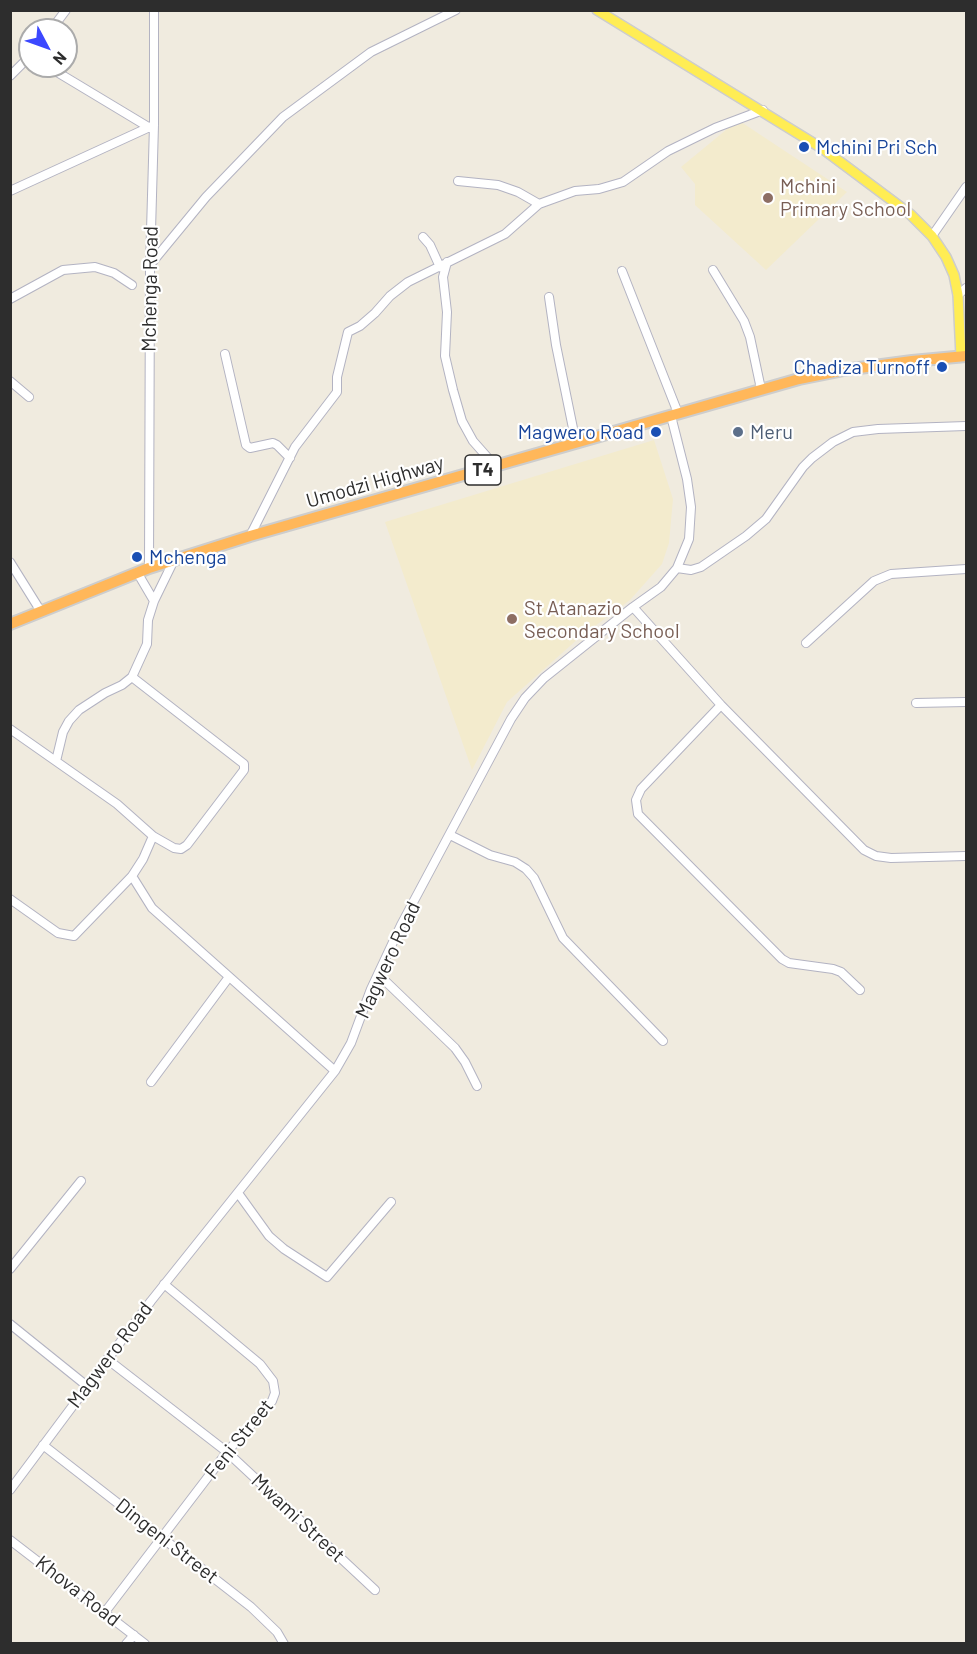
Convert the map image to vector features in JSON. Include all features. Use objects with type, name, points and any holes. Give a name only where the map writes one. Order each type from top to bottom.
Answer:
[{"type":"highway","name":"Umodzi Highway","points":[[10,624],[137,572],[250,536],[761,389],[844,369],[964,356]]},
{"type":"main road","points":[[597,10],[823,149],[910,214],[932,236],[946,257],[954,275],[964,356]]},
{"type":"street","name":"Mchenga Road","points":[[149,568],[154,10]]},
{"type":"street","points":[[150,266],[206,197],[283,117],[371,52],[456,10]]},
{"type":"street","points":[[68,78],[152,126]]},
{"type":"street","points":[[250,536],[306,431],[337,392],[337,377],[348,332],[360,326],[390,296],[408,282],[504,234],[538,204],[575,191],[599,189],[622,182],[668,151],[715,128],[763,110]]},
{"type":"street","points":[[10,191],[152,126]]},
{"type":"street","points":[[458,181],[498,185],[518,192],[538,204]]},
{"type":"street","points":[[932,236],[966,186]]},
{"type":"street","points":[[423,237],[444,265],[447,312],[446,356],[462,420],[473,441],[496,467]]},
{"type":"street","points":[[10,299],[63,270],[95,267],[114,273],[132,285]]},
{"type":"street","points":[[713,270],[744,321],[750,337],[761,389]]},
{"type":"street","name":"Magwero Road","points":[[10,1490],[164,1284],[335,1071],[351,1043],[378,974],[401,925],[511,719],[525,698],[544,678],[661,587],[677,568],[689,539],[691,507],[687,479],[675,415],[622,271]]},
{"type":"street","points":[[958,295],[966,288]]},
{"type":"street","points":[[549,297],[555,345],[576,443]]},
{"type":"street","points":[[225,354],[246,445],[250,448],[273,443],[290,458]]},
{"type":"street","points":[[10,381],[29,396]]},
{"type":"street","points":[[677,568],[691,570],[701,567],[746,536],[766,519],[803,467],[832,442],[853,432],[878,429],[966,426]]},
{"type":"street","points":[[56,761],[63,732],[69,721],[79,710],[132,677],[147,644],[148,620],[154,601],[174,560]]},
{"type":"street","points":[[10,562],[40,610]]},
{"type":"street","points":[[806,643],[874,581],[891,574],[966,569]]},
{"type":"street","points":[[137,572],[154,601]]},
{"type":"street","points":[[633,607],[721,705],[864,849],[876,856],[891,858],[966,856]]},
{"type":"street","points":[[10,729],[117,804],[153,836],[174,848],[181,849],[187,845],[244,770],[244,764],[132,677]]},
{"type":"street","points":[[916,703],[966,702]]},
{"type":"street","points":[[721,705],[641,789],[636,800],[638,814],[782,959],[789,963],[841,972],[860,990]]},
{"type":"street","points":[[450,835],[490,855],[515,862],[526,869],[534,878],[563,938],[663,1041]]},
{"type":"street","points":[[10,899],[58,933],[75,936],[132,876],[143,859],[153,836]]},
{"type":"street","points":[[132,876],[152,908],[335,1071]]},
{"type":"street","points":[[378,974],[455,1048],[477,1086]]},
{"type":"street","points":[[151,1082],[229,977]]},
{"type":"street","points":[[10,1269],[81,1181]]},
{"type":"street","points":[[238,1192],[269,1236],[324,1277],[329,1275],[341,1258],[392,1202]]},
{"type":"street","name":"Feni Street","points":[[105,1612],[227,1452],[272,1401],[275,1393],[275,1385],[270,1376],[252,1356],[164,1284]]},
{"type":"street","points":[[10,1324],[87,1386]]},
{"type":"street","name":"Mwami Street","points":[[107,1359],[227,1452],[375,1590]]},
{"type":"street","name":"Dingeni Street","points":[[43,1445],[259,1613],[277,1632],[284,1644]]},
{"type":"street","name":"Khova Road","points":[[10,1540],[145,1644]]},
{"type":"street","points":[[126,1644],[134,1635]]},
{"type":"shaded area","name":"Mchini Primary School","points":[[738,120],[847,192],[766,270],[695,205],[695,184],[681,167]]},
{"type":"shaded area","name":"St Atanazio Secondary School","points":[[654,440],[673,499],[669,543],[662,564],[630,600],[579,638],[507,702],[472,770],[385,522]]},
{"type":"place","name":"Mchini Pri Sch","points":[[804,147]]},
{"type":"place","name":"Mchini Primary School","points":[[768,198]]},
{"type":"place","name":"Chadiza Turnoff","points":[[942,367]]},
{"type":"place","name":"Magwero Road","points":[[656,432]]},
{"type":"place","name":"Meru","points":[[738,432]]},
{"type":"place","name":"Mchenga","points":[[137,557]]},
{"type":"place","name":"St Atanazio Secondary School","points":[[512,619]]}]
